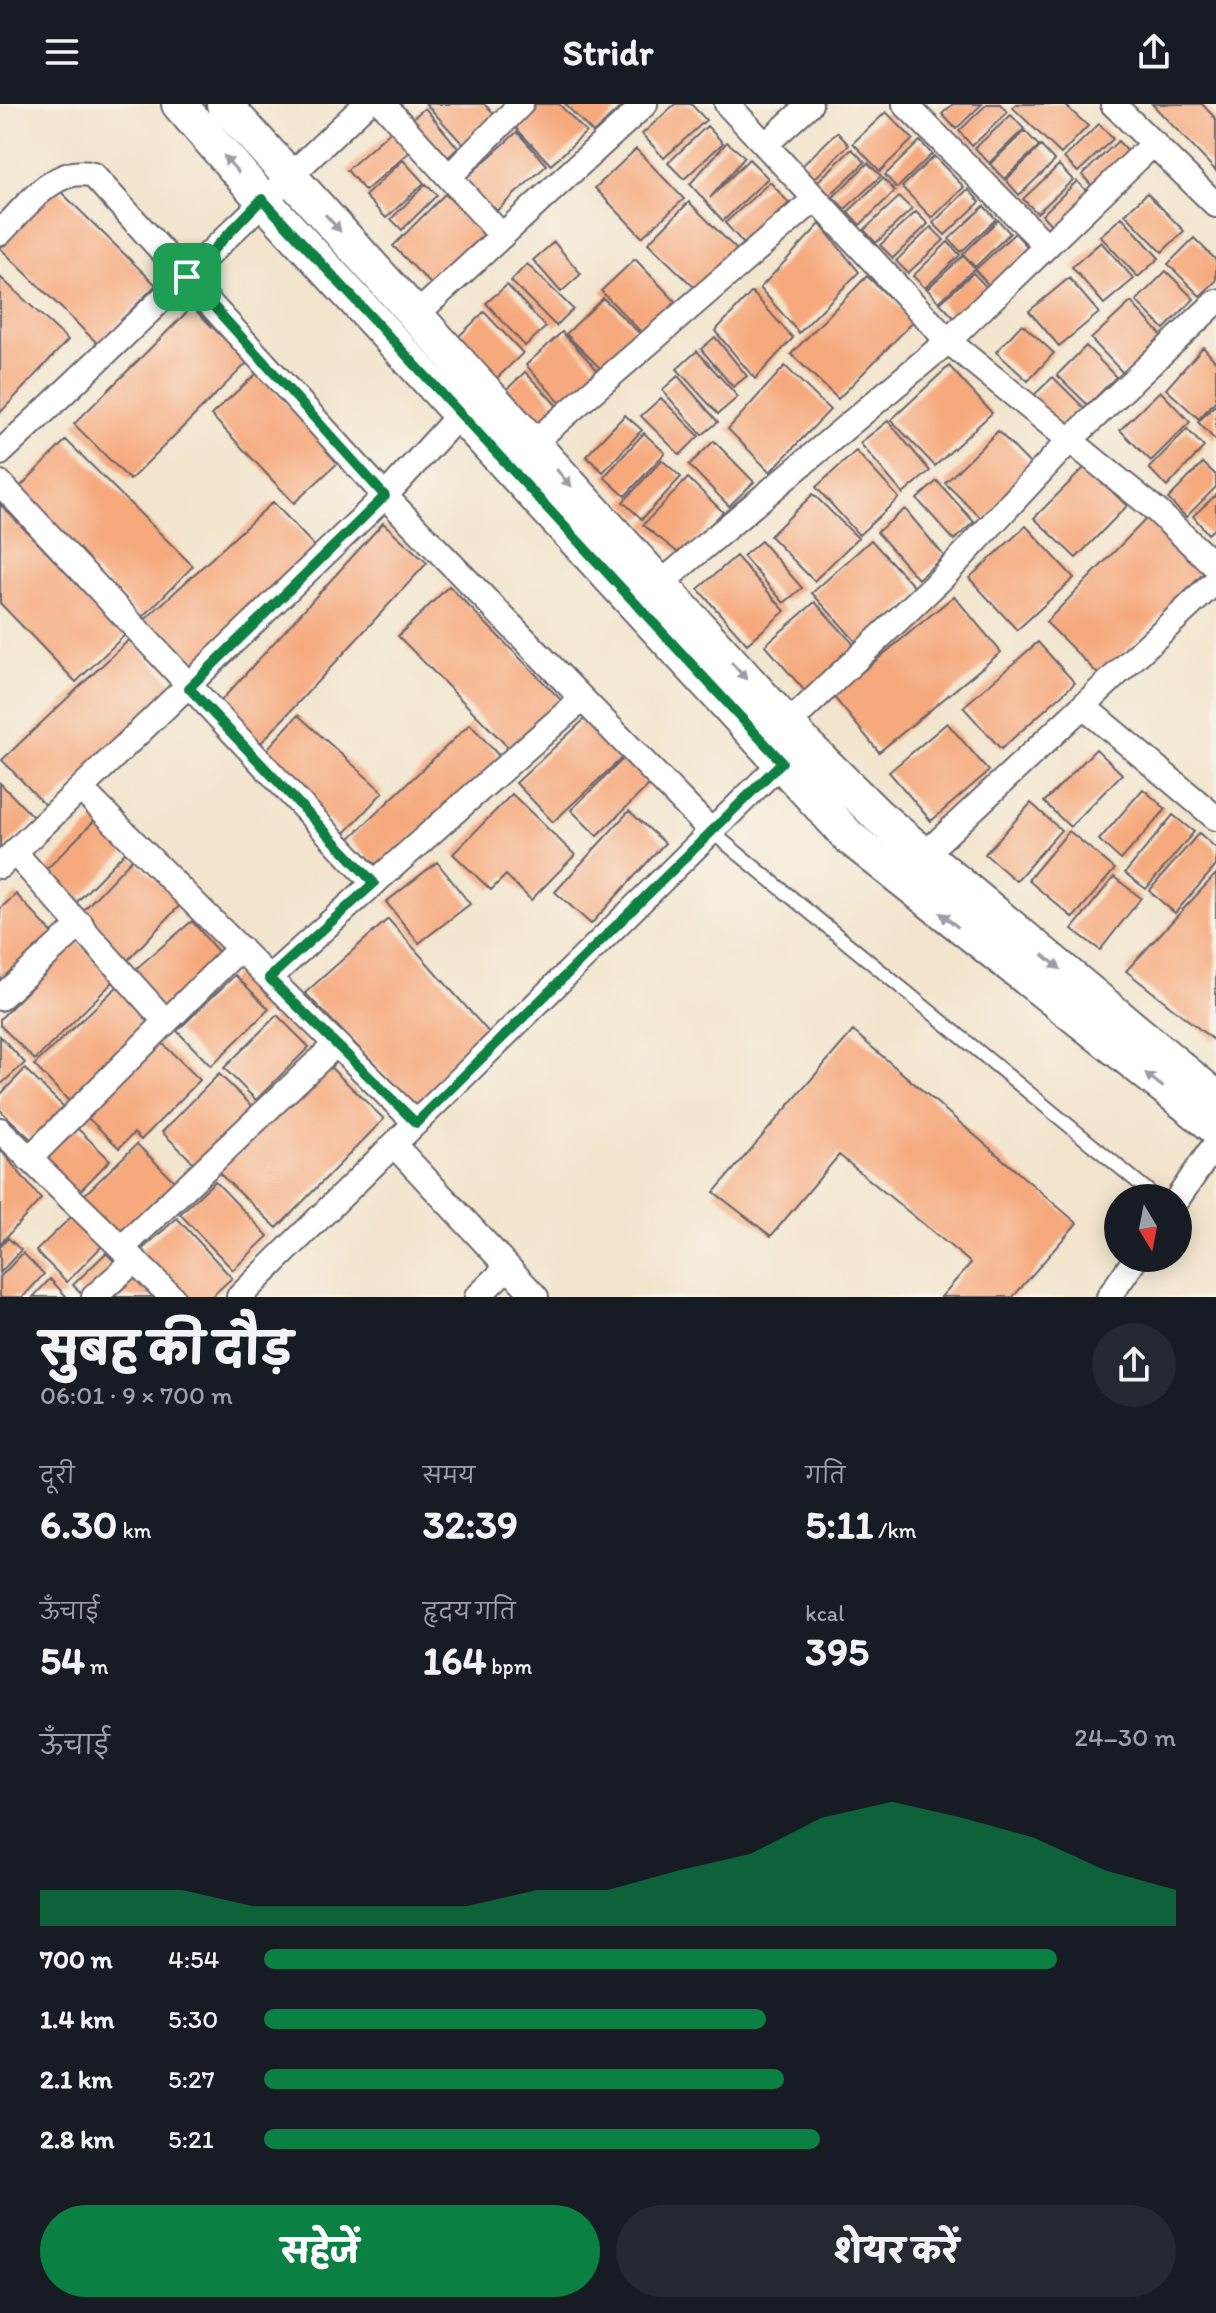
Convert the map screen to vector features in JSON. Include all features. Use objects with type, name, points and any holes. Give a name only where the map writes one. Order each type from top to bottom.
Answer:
[{"type":"street","points":[[179,104],[262,199],[849,837],[1216,1128]]},
{"type":"street","points":[[224,104],[788,724],[878,816],[1216,1098]]},
{"type":"street","points":[[0,453],[187,277],[262,199],[366,104]]},
{"type":"street","points":[[383,104],[502,236]]},
{"type":"street","points":[[450,176],[521,104]]},
{"type":"street","points":[[416,315],[645,104]]},
{"type":"street","points":[[727,104],[948,341],[1157,511],[1216,567]]},
{"type":"street","points":[[765,145],[810,104]]},
{"type":"street","points":[[905,104],[1047,246]]},
{"type":"street","points":[[1113,104],[1216,205]]},
{"type":"street","points":[[660,584],[948,341],[1154,143]]},
{"type":"street","points":[[0,233],[52,182],[81,172],[93,175],[385,496],[712,832]]},
{"type":"street","points":[[533,443],[815,199]]},
{"type":"street","points":[[788,724],[941,579],[1069,441],[1216,302]]},
{"type":"street","points":[[166,1022],[81,924],[8,860],[385,496],[460,414]]},
{"type":"street","points":[[0,483],[374,883]]},
{"type":"street","points":[[924,855],[1216,581]]},
{"type":"street","points":[[269,978],[582,699]]},
{"type":"street","points":[[1083,706],[1216,818]]},
{"type":"street","points":[[239,1297],[782,762]]},
{"type":"street","points":[[82,790],[416,1123]]},
{"type":"street","points":[[0,998],[81,924]]},
{"type":"street","points":[[29,1159],[240,948]]},
{"type":"street","points":[[94,1297],[129,1253],[336,1044]]},
{"type":"street","points":[[0,1130],[172,1297]]},
{"type":"street","points":[[1188,1184],[1216,1143]]},
{"type":"street","points":[[394,1145],[536,1297]]},
{"type":"street","points":[[477,1297],[508,1267]]},
{"type":"street","points":[[1109,1297],[1126,1272]]},
{"type":"lane","points":[[712,832],[1140,1184]]},
{"type":"building","points":[[426,104],[484,104],[501,120],[469,151]]},
{"type":"building","points":[[536,104],[559,104],[586,132],[551,165],[513,125]]},
{"type":"building","points":[[565,104],[624,104],[593,133]]},
{"type":"building","points":[[675,104],[691,104],[706,120],[664,158],[642,134]]},
{"type":"building","points":[[953,104],[982,104],[956,129],[942,114]]},
{"type":"building","points":[[987,104],[1000,104],[1008,112],[972,146],[959,131]]},
{"type":"building","points":[[1016,104],[1064,104],[1088,126],[1061,154],[1013,108]]},
{"type":"building","points":[[1152,104],[1202,104],[1216,119],[1216,171]]},
{"type":"building","points":[[425,108],[458,148],[444,161],[409,121]]},
{"type":"building","points":[[886,112],[913,139],[880,171],[853,143]]},
{"type":"building","points":[[1011,115],[1024,129],[989,163],[975,148]]},
{"type":"building","points":[[1099,124],[1113,139],[1078,172],[1064,158]]},
{"type":"building","points":[[707,126],[723,143],[684,179],[668,163]]},
{"type":"building","points":[[392,130],[411,151],[365,191],[347,170]]},
{"type":"building","points":[[1025,131],[1039,146],[1004,179],[990,164]]},
{"type":"building","points":[[517,132],[547,165],[494,213],[465,179]]},
{"type":"building","points":[[837,132],[849,145],[814,179],[802,166]]},
{"type":"building","points":[[920,141],[932,154],[897,188],[885,175]]},
{"type":"building","points":[[1118,141],[1132,156],[1096,190],[1082,175]]},
{"type":"building","points":[[727,142],[745,157],[710,198],[749,159],[768,178],[723,221],[690,184]]},
{"type":"building","points":[[1041,146],[1055,161],[1019,195],[1006,180]]},
{"type":"building","points":[[636,149],[684,199],[642,237],[595,188]]},
{"type":"building","points":[[852,149],[865,162],[830,195],[817,182]]},
{"type":"building","points":[[934,156],[964,187],[932,218],[902,187]]},
{"type":"building","points":[[403,160],[424,183],[386,218],[365,196]]},
{"type":"building","points":[[868,163],[881,176],[845,209],[833,197]]},
{"type":"building","points":[[1059,165],[1073,180],[1037,213],[1023,199]]},
{"type":"building","points":[[883,178],[895,191],[860,225],[848,212]]},
{"type":"building","points":[[1077,181],[1091,196],[1056,230],[1042,215]]},
{"type":"building","points":[[770,182],[789,203],[744,244],[725,223]]},
{"type":"building","points":[[426,184],[437,195],[402,230],[391,219]]},
{"type":"building","points":[[57,188],[156,285],[98,344],[0,248]]},
{"type":"building","points":[[968,189],[980,202],[945,235],[933,223]]},
{"type":"building","points":[[1147,193],[1184,231],[1162,252],[1125,214]]},
{"type":"building","points":[[445,194],[485,233],[432,285],[393,246]]},
{"type":"building","points":[[899,197],[912,209],[876,243],[864,230]]},
{"type":"building","points":[[689,202],[737,250],[697,290],[648,243]]},
{"type":"building","points":[[984,206],[996,219],[961,252],[949,239]]},
{"type":"building","points":[[916,212],[928,224],[893,258],[880,245]]},
{"type":"building","points":[[1122,217],[1159,258],[1138,277],[1100,236]]},
{"type":"building","points":[[998,220],[1010,233],[975,267],[963,254]]},
{"type":"building","points":[[820,224],[859,272],[799,333],[760,288]]},
{"type":"building","points":[[931,227],[944,240],[908,273],[896,261]]},
{"type":"building","points":[[1015,233],[1034,254],[994,291],[975,270]]},
{"type":"building","points":[[1194,238],[1216,260],[1216,281],[1200,296],[1168,264]]},
{"type":"building","points":[[554,242],[581,274],[561,292],[533,260]]},
{"type":"building","points":[[948,242],[960,255],[925,288],[913,276]]},
{"type":"building","points":[[1101,242],[1134,279],[1104,304],[1072,267]]},
{"type":"building","points":[[963,256],[975,268],[939,302],[927,289]]},
{"type":"building","points":[[635,259],[676,302],[643,334],[601,291]]},
{"type":"building","points":[[527,264],[573,309],[556,326],[511,281]]},
{"type":"building","points":[[1166,271],[1194,299],[1164,329],[1136,301]]},
{"type":"building","points":[[973,273],[992,293],[959,323],[940,303]]},
{"type":"building","points":[[867,276],[914,321],[838,399],[791,354]]},
{"type":"building","points":[[0,277],[68,340],[0,413]]},
{"type":"building","points":[[1069,278],[1099,313],[1059,346],[1029,311]]},
{"type":"building","points":[[507,285],[546,327],[525,346],[486,303]]},
{"type":"building","points":[[752,292],[793,338],[755,379],[715,331]]},
{"type":"building","points":[[603,298],[641,335],[604,372],[566,334]]},
{"type":"building","points":[[1131,302],[1164,338],[1125,375],[1091,339]]},
{"type":"building","points":[[192,307],[248,362],[130,480],[74,424]]},
{"type":"building","points":[[484,312],[523,353],[495,380],[456,339]]},
{"type":"building","points":[[1022,324],[1054,353],[1028,381],[996,352]]},
{"type":"building","points":[[562,332],[601,374],[564,407],[526,365]]},
{"type":"building","points":[[715,337],[747,376],[733,387],[701,349]]},
{"type":"building","points":[[1086,346],[1116,377],[1088,405],[1057,375]]},
{"type":"building","points":[[1203,347],[1216,362],[1216,400],[1199,419],[1166,389]]},
{"type":"building","points":[[697,351],[738,397],[718,414],[677,369]]},
{"type":"building","points":[[785,366],[830,410],[770,472],[728,429]]},
{"type":"building","points":[[949,366],[992,413],[935,466],[891,420]]},
{"type":"building","points":[[525,372],[563,412],[543,430],[505,391]]},
{"type":"building","points":[[257,373],[340,461],[294,503],[211,415]]},
{"type":"building","points":[[678,376],[718,422],[702,435],[662,390]]},
{"type":"building","points":[[1053,377],[1085,409],[1065,429],[1032,397]]},
{"type":"building","points":[[1160,391],[1190,422],[1151,461],[1120,430]]},
{"type":"building","points":[[661,398],[699,436],[680,455],[641,416]]},
{"type":"building","points":[[1216,404],[1216,441],[1198,422]]},
{"type":"building","points":[[625,415],[642,430],[603,472],[586,456]]},
{"type":"building","points":[[888,421],[930,471],[903,494],[860,443]]},
{"type":"building","points":[[1187,429],[1204,447],[1167,487],[1149,468]]},
{"type":"building","points":[[998,431],[1036,470],[984,521],[945,483]]},
{"type":"building","points":[[644,433],[665,453],[625,496],[604,477]]},
{"type":"building","points":[[66,440],[193,566],[142,618],[15,492]]},
{"type":"building","points":[[714,441],[754,482],[729,506],[689,465]]},
{"type":"building","points":[[856,451],[899,498],[859,535],[816,487]]},
{"type":"building","points":[[662,460],[681,477],[642,519],[623,502]]},
{"type":"building","points":[[1203,463],[1216,475],[1216,487],[1186,517],[1168,499]]},
{"type":"building","points":[[1086,466],[1127,506],[1076,558],[1034,518]]},
{"type":"building","points":[[688,478],[723,512],[681,555],[643,525]]},
{"type":"building","points":[[937,481],[974,522],[954,540],[917,499]]},
{"type":"building","points":[[813,494],[858,538],[814,581],[770,536]]},
{"type":"building","points":[[1216,495],[1216,527],[1208,534],[1193,516]]},
{"type":"building","points":[[273,502],[319,551],[186,673],[140,624]]},
{"type":"building","points":[[0,504],[126,634],[76,682],[0,603]]},
{"type":"building","points":[[905,509],[944,556],[918,579],[877,532]]},
{"type":"building","points":[[1148,517],[1206,571],[1100,676],[1046,622]]},
{"type":"building","points":[[383,523],[427,563],[261,743],[218,704]]},
{"type":"building","points":[[1026,526],[1074,578],[1017,630],[969,578]]},
{"type":"building","points":[[871,540],[919,592],[860,646],[812,593]]},
{"type":"building","points":[[761,541],[802,588],[784,603],[743,556]]},
{"type":"building","points":[[736,556],[785,611],[747,644],[698,589]]},
{"type":"building","points":[[449,586],[563,702],[512,751],[398,636]]},
{"type":"building","points":[[954,596],[1001,652],[879,752],[833,696]]},
{"type":"building","points":[[815,602],[858,649],[809,696],[765,645]]},
{"type":"building","points":[[130,639],[175,686],[48,808],[2,760]]},
{"type":"building","points":[[1038,642],[1075,683],[1001,749],[963,707]]},
{"type":"building","points":[[298,715],[383,792],[344,834],[260,757]]},
{"type":"building","points":[[587,717],[624,756],[553,822],[516,783]]},
{"type":"building","points":[[947,723],[989,771],[931,821],[889,772]]},
{"type":"building","points":[[470,724],[500,757],[379,868],[349,839]]},
{"type":"building","points":[[1096,749],[1122,774],[1070,827],[1044,802]]},
{"type":"building","points":[[623,759],[649,785],[597,836],[571,810]]},
{"type":"building","points":[[0,783],[35,819],[0,852]]},
{"type":"building","points":[[1143,789],[1166,809],[1121,860],[1099,840]]},
{"type":"building","points":[[512,794],[575,855],[531,900],[506,875],[491,890],[453,854]]},
{"type":"building","points":[[1031,803],[1061,830],[1016,881],[985,854]]},
{"type":"building","points":[[629,811],[665,843],[591,924],[555,892]]},
{"type":"building","points":[[1173,815],[1194,832],[1146,889],[1125,873]]},
{"type":"building","points":[[97,818],[129,848],[71,908],[39,877]]},
{"type":"building","points":[[1069,831],[1115,869],[1073,918],[1028,880]]},
{"type":"building","points":[[1199,833],[1216,848],[1216,866],[1175,913],[1149,891]]},
{"type":"building","points":[[133,858],[181,904],[127,961],[78,916]]},
{"type":"building","points":[[437,862],[470,904],[419,943],[386,902]]},
{"type":"building","points":[[1216,874],[1216,1042],[1126,971]]},
{"type":"building","points":[[1114,877],[1141,898],[1100,950],[1072,929]]},
{"type":"building","points":[[16,894],[56,937],[0,986],[0,909]]},
{"type":"building","points":[[388,919],[492,1036],[416,1106],[305,993]]},
{"type":"building","points":[[192,921],[223,958],[163,1009],[132,972]]},
{"type":"building","points":[[77,941],[115,980],[35,1060],[0,1025],[0,1019]]},
{"type":"building","points":[[235,975],[269,1009],[211,1066],[177,1031]]},
{"type":"building","points":[[122,982],[158,1020],[71,1103],[34,1065]]},
{"type":"building","points":[[277,1015],[309,1047],[256,1100],[224,1068]]},
{"type":"building","points":[[853,1031],[1077,1223],[1013,1297],[941,1297],[971,1263],[839,1155],[771,1236],[714,1192]]},
{"type":"building","points":[[0,1036],[25,1063],[0,1085]]},
{"type":"building","points":[[160,1041],[200,1080],[141,1140],[134,1133],[119,1148],[86,1116]]},
{"type":"building","points":[[326,1063],[384,1119],[277,1228],[219,1173]]},
{"type":"building","points":[[25,1069],[68,1111],[36,1144],[0,1110],[0,1095]]},
{"type":"building","points":[[219,1074],[256,1110],[199,1168],[162,1132]]},
{"type":"building","points":[[74,1125],[110,1160],[76,1195],[39,1160]]},
{"type":"building","points":[[137,1144],[179,1186],[120,1241],[78,1201]]},
{"type":"building","points":[[0,1149],[41,1199],[0,1244]]},
{"type":"building","points":[[215,1181],[268,1236],[233,1270],[180,1214]]},
{"type":"building","points":[[72,1216],[102,1246],[67,1282],[36,1251]]},
{"type":"building","points":[[177,1218],[232,1278],[211,1297],[178,1297],[138,1253]]},
{"type":"building","points":[[8,1238],[21,1250],[0,1273],[0,1247]]},
{"type":"building","points":[[23,1253],[44,1274],[23,1297],[0,1297],[0,1277]]},
{"type":"building","points":[[106,1253],[121,1268],[85,1297],[73,1285]]},
{"type":"building","points":[[135,1276],[157,1297],[114,1297]]},
{"type":"building","points":[[50,1279],[67,1297],[33,1297]]},
{"type":"route","points":[[262,199],[782,762],[416,1123],[269,978],[374,883],[189,688],[385,496],[187,277],[262,199]]}]
